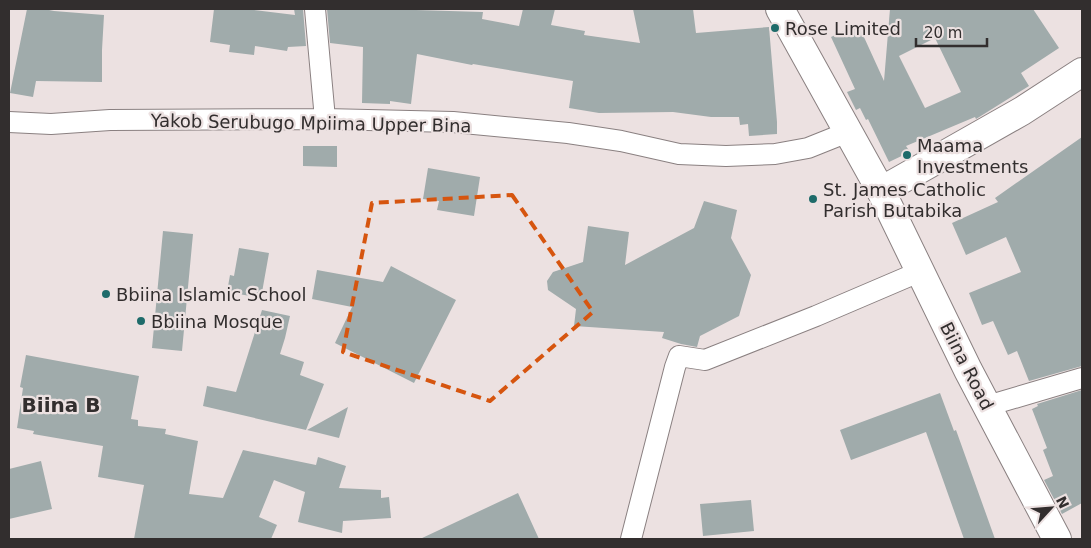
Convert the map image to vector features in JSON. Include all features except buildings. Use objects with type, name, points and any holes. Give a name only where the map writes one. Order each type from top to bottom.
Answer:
[{"type":"main road","name":"Biina Road","points":[[780,9],[881,191],[968,370],[1057,539]]},
{"type":"main road","points":[[881,191],[1022,111],[1082,72]]},
{"type":"street","points":[[315,9],[325,119]]},
{"type":"street","name":"Yakob Serubugo Mpiima Upper Bina","points":[[9,122],[50,124],[110,120],[325,119],[453,122],[568,133],[621,141],[680,154],[726,156],[774,154],[808,148],[848,132]]},
{"type":"street","points":[[631,539],[679,356],[705,360],[816,316],[919,272]]},
{"type":"street","points":[[987,406],[1082,378]]},
{"type":"highlighted area","points":[[512,195],[593,312],[490,401],[343,352],[372,203]]},
{"type":"place","name":"Rose Limited","points":[[775,28]]},
{"type":"place","name":"Maama Investments","points":[[907,155]]},
{"type":"place","name":"St. James Catholic Parish Butabika","points":[[813,199]]},
{"type":"place","name":"Bbiina Islamic School","points":[[106,294]]},
{"type":"place","name":"Bbiina Mosque","points":[[141,321]]},
{"type":"district","name":"Biina B","points":[[61,405]]}]
